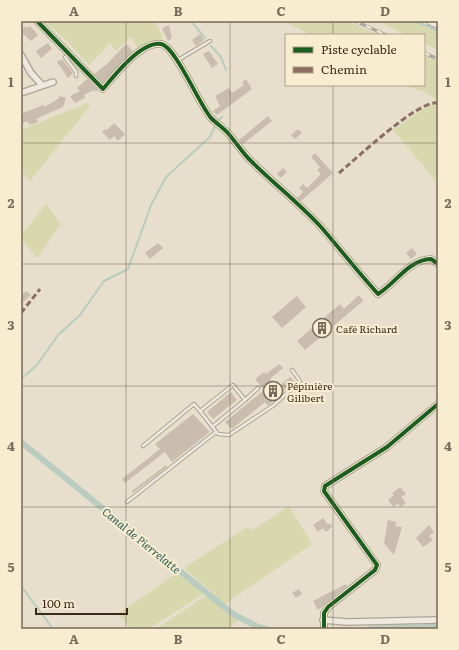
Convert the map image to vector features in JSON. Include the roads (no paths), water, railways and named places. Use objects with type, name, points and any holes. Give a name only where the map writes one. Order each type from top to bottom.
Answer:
[{"type":"street","points":[[37,21],[103,89],[137,54],[151,45],[159,43],[165,45],[171,50],[178,60],[201,102],[216,123],[250,160],[320,227],[378,294],[389,288],[415,263],[431,259],[438,264]]},
{"type":"street","points":[[431,21],[438,24]]},
{"type":"street","points":[[21,55],[31,73],[42,85]]},
{"type":"street","points":[[21,93],[53,82]]},
{"type":"street","points":[[438,404],[387,447],[324,486],[324,491],[332,504],[377,565],[375,570],[328,607],[324,613],[324,625],[347,622],[438,620]]},
{"type":"lane","points":[[178,60],[210,41]]},
{"type":"lane","points":[[65,57],[76,72],[76,76]]},
{"type":"lane","points":[[143,446],[194,404],[218,434],[229,435],[274,405],[300,381],[292,370]]},
{"type":"lane","points":[[200,411],[233,385],[245,400]]},
{"type":"lane","points":[[212,427],[258,388]]},
{"type":"lane","points":[[127,502],[216,432]]},
{"type":"waterway","points":[[191,21],[205,38]]},
{"type":"waterway","points":[[415,21],[438,31]]},
{"type":"waterway","points":[[211,46],[221,57],[226,70]]},
{"type":"waterway","points":[[21,379],[37,365],[58,335],[80,315],[104,281],[128,269],[151,205],[166,177],[210,137],[217,122],[222,117]]},
{"type":"waterway","name":"Canal de Pierrelatte","points":[[21,442],[233,614],[258,627],[267,629]]},
{"type":"waterway","points":[[21,586],[53,629]]},
{"type":"waterway","name":"Canal de Pierrelatte","points":[[370,629],[438,627]]},
{"type":"railway","points":[[355,21],[384,34]]},
{"type":"railway","points":[[425,53],[438,59]]},
{"type":"place","name":"Café Richard","points":[[322,328]]},
{"type":"place","name":"Pépinière Gilibert","points":[[273,391]]}]
